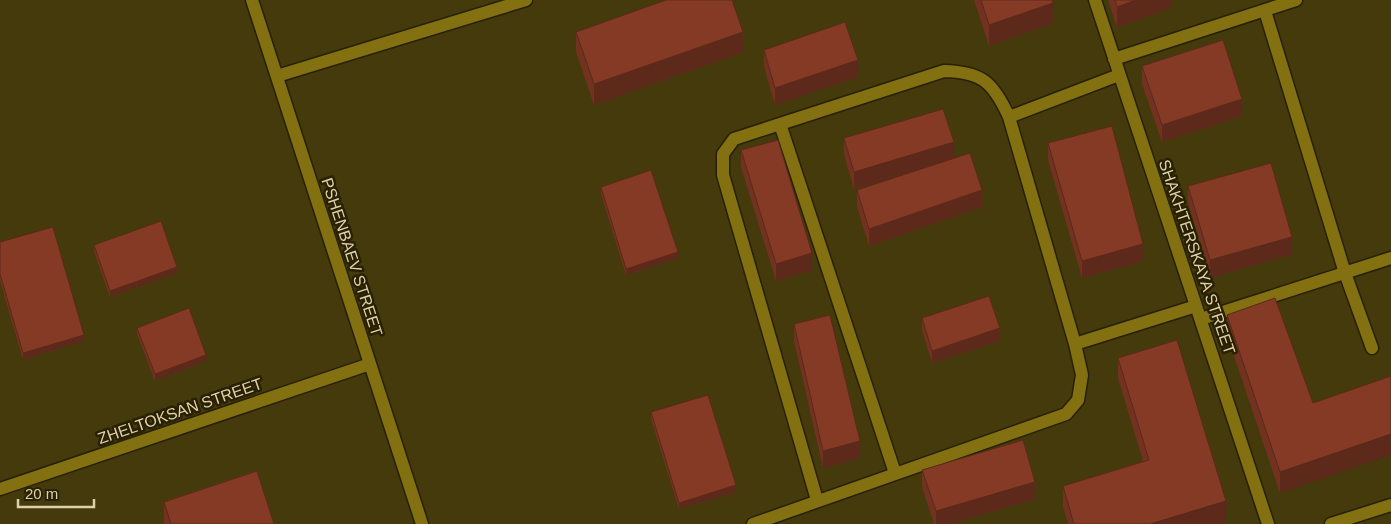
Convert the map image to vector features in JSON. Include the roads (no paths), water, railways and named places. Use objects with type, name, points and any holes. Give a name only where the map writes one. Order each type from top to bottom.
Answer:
[{"type":"street","name":"PSHENBAEV STREET","points":[[252,0],[422,524]]},
{"type":"street","name":"SHAKHTERSKAYA STREET","points":[[1095,0],[1268,524]]},
{"type":"street","points":[[1114,59],[1296,0]]},
{"type":"street","points":[[277,76],[518,1]]},
{"type":"street","points":[[1264,11],[1345,272],[1372,348]]},
{"type":"street","points":[[753,524],[1066,414],[1078,400],[1082,376],[1075,344],[1009,116],[990,85],[980,77],[964,72],[944,72],[734,139],[723,154],[723,175],[817,500]]},
{"type":"street","points":[[1009,116],[1119,75]]},
{"type":"street","points":[[780,124],[895,473]]},
{"type":"street","points":[[1201,319],[1391,258]]},
{"type":"street","points":[[1075,344],[1196,306]]},
{"type":"street","name":"ZHELTOKSAN STREET","points":[[0,488],[370,364]]},
{"type":"street","points":[[1331,524],[1391,505]]}]
